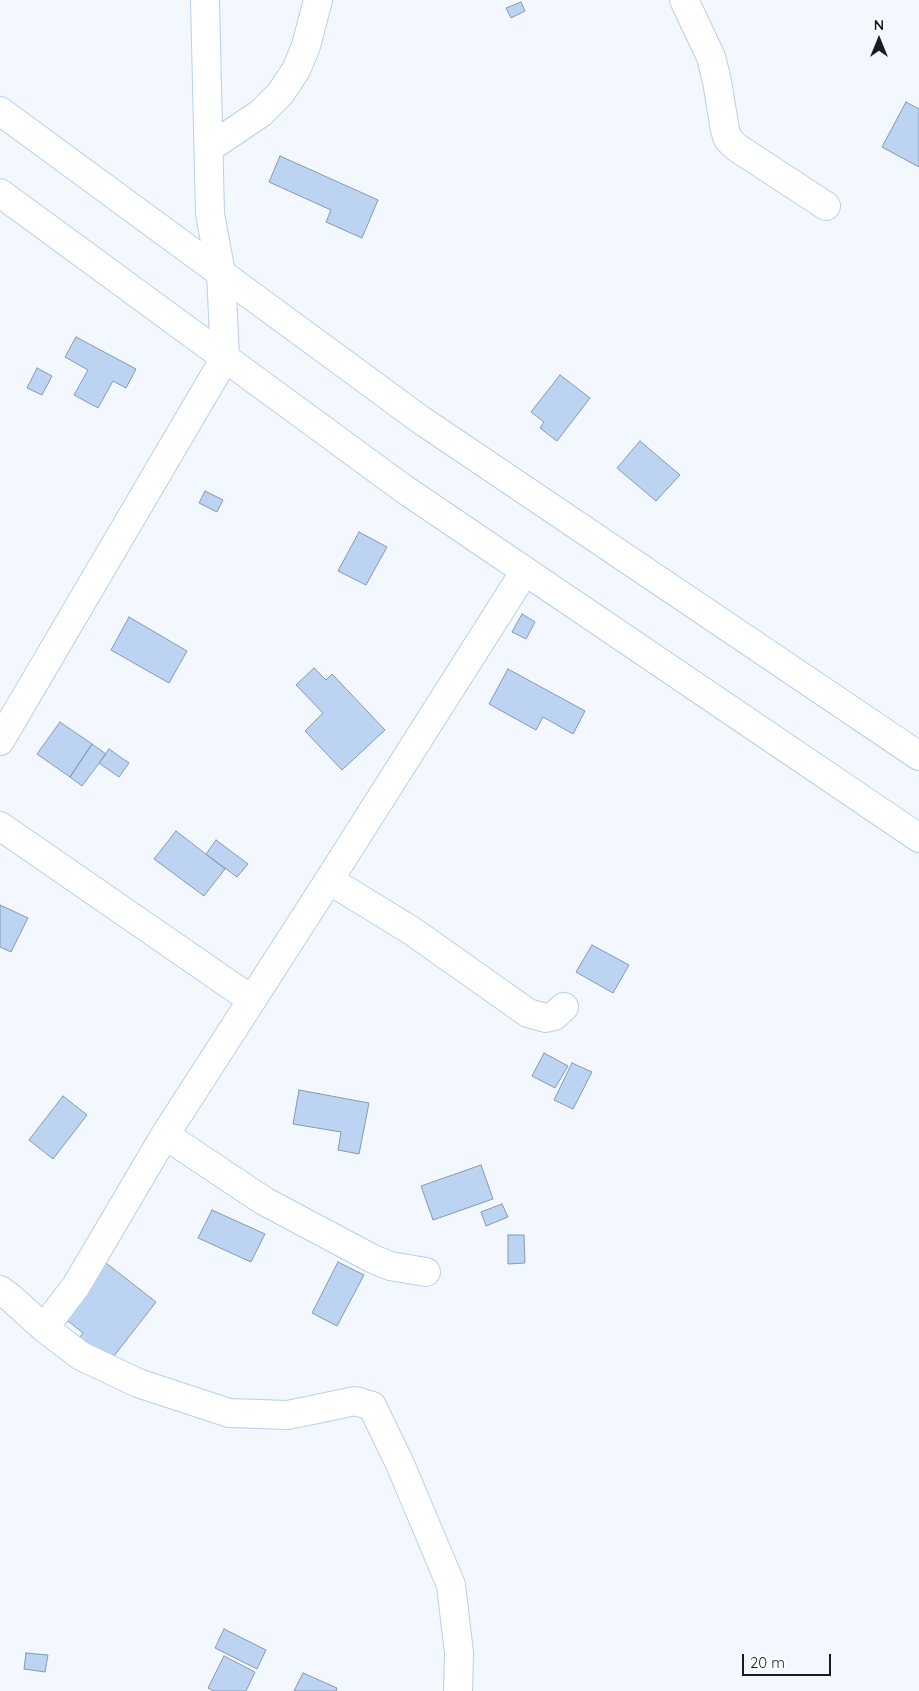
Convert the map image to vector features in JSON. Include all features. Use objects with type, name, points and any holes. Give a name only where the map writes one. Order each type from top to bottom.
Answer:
[{"type":"street","points":[[0,740],[225,358],[221,273],[210,214],[205,0]]},
{"type":"street","points":[[209,148],[261,113],[280,94],[296,70],[306,46],[318,0]]},
{"type":"street","points":[[684,0],[711,57],[717,81],[724,130],[728,139],[736,147],[826,206]]},
{"type":"street","points":[[0,111],[421,420],[919,756]]},
{"type":"street","points":[[0,192],[404,489],[919,838]]},
{"type":"street","points":[[44,1328],[76,1286],[165,1135],[525,571]]},
{"type":"street","points":[[0,826],[252,1000]]},
{"type":"street","points":[[329,880],[412,931],[528,1013],[546,1018],[554,1016],[564,1007]]},
{"type":"street","points":[[165,1135],[264,1201],[356,1250],[390,1266],[426,1272]]},
{"type":"street","points":[[0,1290],[44,1328],[81,1356],[138,1383],[229,1413],[288,1415],[355,1401],[372,1406],[400,1464],[451,1585],[458,1654],[458,1691]]},
{"type":"building","points":[[521,2],[525,11],[511,18],[506,8]]},
{"type":"building","points":[[906,102],[919,109],[919,167],[882,147]]},
{"type":"building","points":[[280,156],[378,200],[362,238],[326,222],[331,210],[269,182]]},
{"type":"building","points":[[76,337],[136,369],[126,388],[113,381],[98,408],[74,395],[88,370],[65,357]]},
{"type":"building","points":[[37,368],[52,376],[42,395],[27,388]]},
{"type":"building","points":[[560,375],[590,398],[557,441],[540,428],[544,422],[531,412]]},
{"type":"building","points":[[640,441],[680,475],[656,501],[617,468]]},
{"type":"building","points":[[205,491],[223,500],[217,512],[199,503]]},
{"type":"building","points":[[359,532],[387,547],[366,585],[338,571]]},
{"type":"building","points":[[522,614],[535,622],[526,639],[512,632]]},
{"type":"building","points":[[129,617],[187,651],[169,683],[111,650]]},
{"type":"building","points":[[314,668],[326,680],[332,674],[385,730],[342,770],[305,731],[323,713],[296,685]]},
{"type":"building","points":[[508,669],[585,711],[573,734],[543,717],[536,730],[489,704]]},
{"type":"building","points":[[60,722],[92,744],[70,777],[37,754]]},
{"type":"building","points":[[92,744],[106,754],[82,786],[70,777]]},
{"type":"building","points":[[109,749],[129,763],[119,777],[99,763]]},
{"type":"building","points":[[176,831],[225,869],[204,896],[154,859]]},
{"type":"building","points":[[216,840],[248,864],[237,877],[206,854]]},
{"type":"building","points":[[0,905],[28,918],[11,952],[0,947]]},
{"type":"building","points":[[592,945],[629,965],[613,993],[576,972]]},
{"type":"building","points":[[544,1053],[568,1066],[555,1088],[532,1076]]},
{"type":"building","points":[[572,1063],[592,1072],[573,1109],[554,1100]]},
{"type":"building","points":[[299,1090],[369,1103],[359,1154],[338,1150],[341,1132],[293,1124]]},
{"type":"building","points":[[63,1096],[87,1115],[53,1159],[29,1140]]},
{"type":"building","points":[[481,1165],[493,1199],[433,1220],[421,1186]]},
{"type":"building","points":[[502,1204],[508,1217],[486,1226],[481,1212]]},
{"type":"building","points":[[212,1210],[265,1234],[251,1262],[198,1238]]},
{"type":"building","points":[[508,1235],[524,1235],[525,1263],[508,1264]]},
{"type":"building","points":[[338,1262],[364,1275],[337,1326],[312,1313]]},
{"type":"building","points":[[106,1263],[156,1302],[107,1365],[76,1342],[83,1333],[63,1317]]},
{"type":"building","points":[[224,1629],[266,1650],[257,1669],[215,1648]]},
{"type":"building","points":[[26,1653],[48,1655],[45,1672],[24,1669]]},
{"type":"building","points":[[224,1656],[255,1672],[246,1691],[214,1691],[208,1688]]},
{"type":"building","points":[[303,1673],[337,1688],[336,1691],[294,1691]]}]
